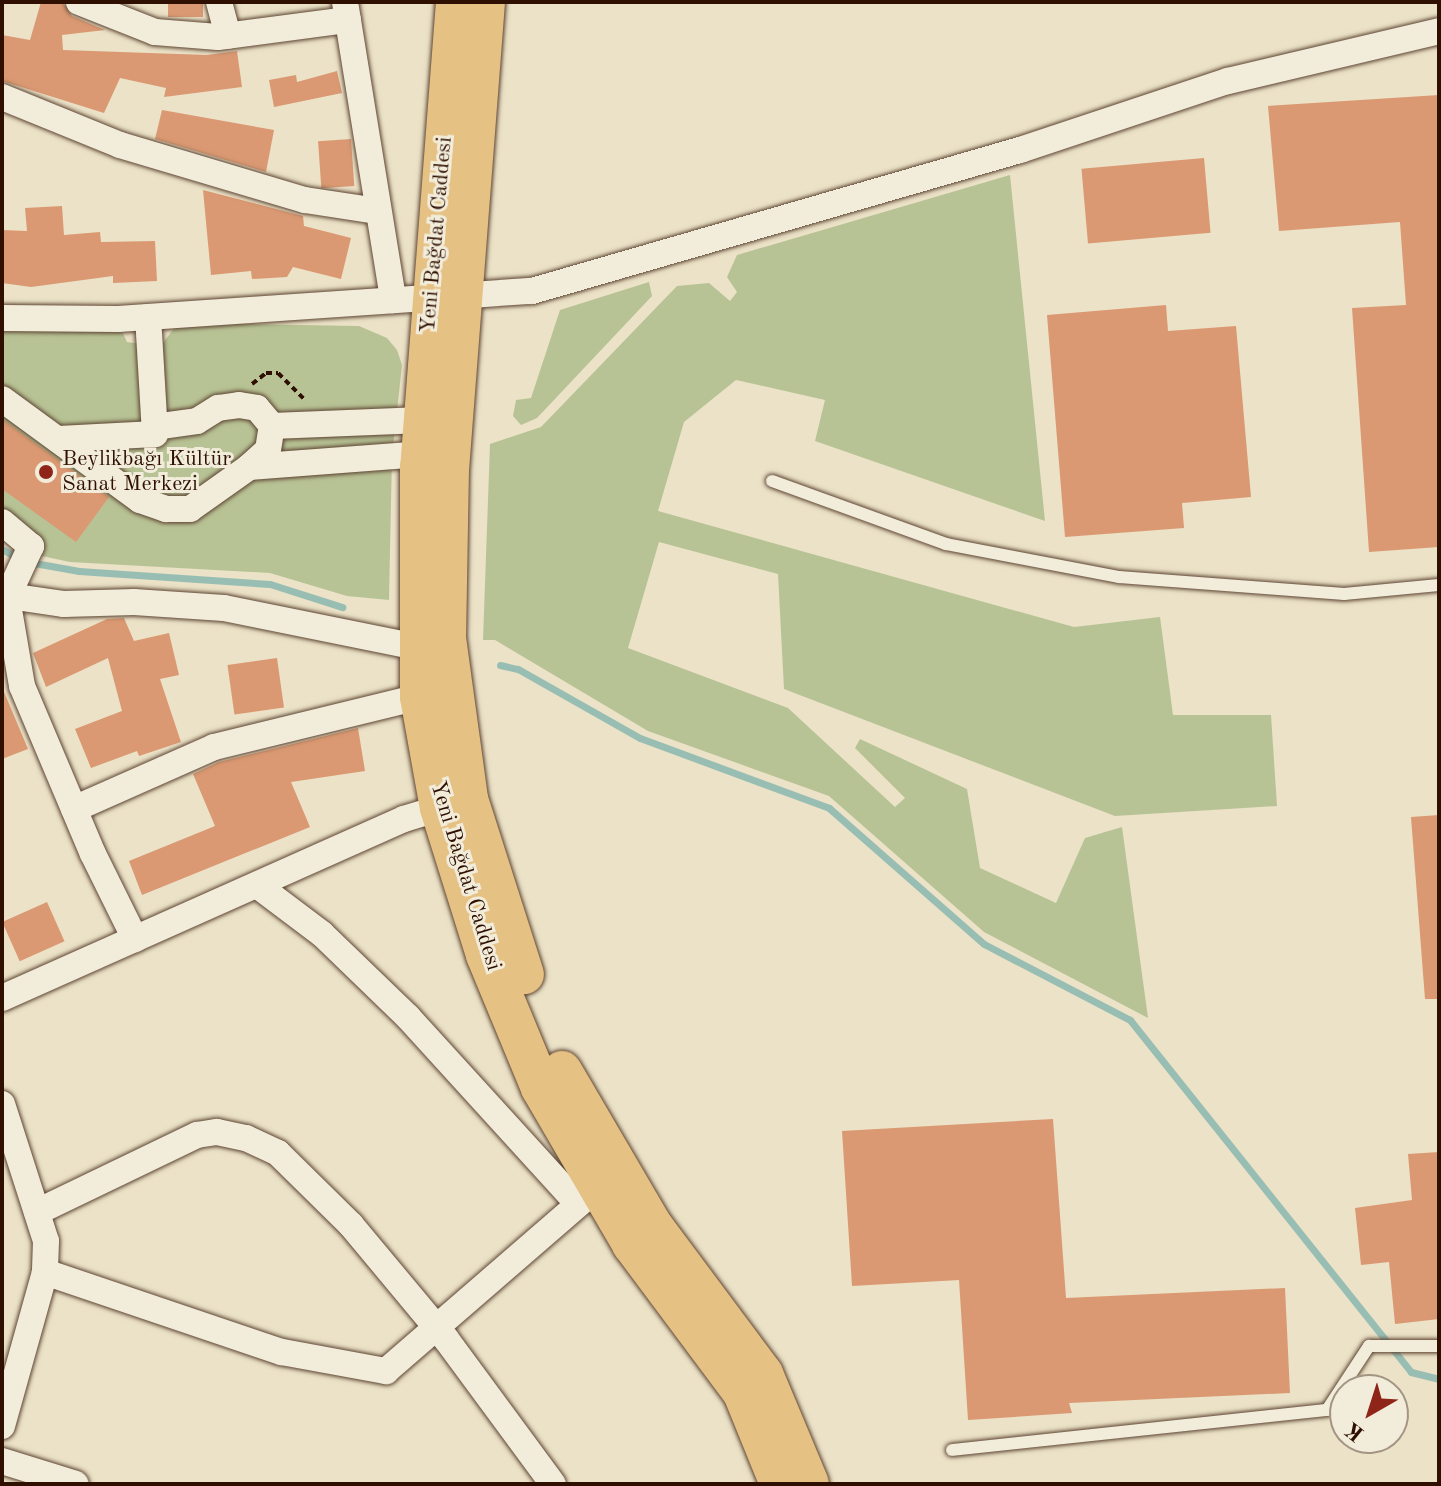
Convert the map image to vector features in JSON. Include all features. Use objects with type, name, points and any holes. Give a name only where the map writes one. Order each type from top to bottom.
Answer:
[{"type":"main road","name":"Yeni Bağdat Caddesi","points":[[456,2],[429,297],[422,437],[418,647],[436,693],[454,804],[492,968],[587,1196],[743,1393],[780,1484]]},
{"type":"main road","name":"Yeni Bağdat Caddesi","points":[[436,693],[446,638],[449,468],[429,297],[485,2]]},
{"type":"main road","name":"Yeni Bağdat Caddesi","points":[[454,804],[561,1069],[652,1225],[763,1374],[809,1484]]},
{"type":"street","points":[[79,2],[155,32],[228,36],[346,11],[378,211],[429,297]]},
{"type":"street","points":[[219,2],[228,36]]},
{"type":"street","points":[[2,318],[148,317],[532,291],[1020,150],[1228,81],[1439,31]]},
{"type":"street","points":[[2,97],[120,145],[305,200],[378,211]]},
{"type":"street","points":[[59,439],[155,434],[148,317]]},
{"type":"street","points":[[2,399],[140,500],[166,509],[190,509],[249,467],[268,450],[272,426]]},
{"type":"street","points":[[154,427],[197,421],[218,408],[239,405],[257,408],[272,426],[422,437]]},
{"type":"street","points":[[249,467],[422,437]]},
{"type":"street","points":[[2,522],[31,546],[5,596],[12,690],[74,809],[135,939]]},
{"type":"street","points":[[5,596],[224,608],[418,647]]},
{"type":"street","points":[[74,809],[214,747],[436,693]]},
{"type":"street","points":[[4,993],[454,804]]},
{"type":"street","points":[[45,1272],[282,1352],[364,1371],[386,1371],[587,1196],[322,934],[257,885]]},
{"type":"street","points":[[2,1104],[46,1241],[45,1272],[2,1426]]},
{"type":"street","points":[[37,1212],[197,1135],[217,1132],[246,1138],[278,1153],[309,1180],[437,1329],[553,1484]]},
{"type":"street","points":[[2,1461],[76,1484]]},
{"type":"lane","points":[[772,481],[946,544],[1119,577],[1344,594],[1439,585]]},
{"type":"lane","points":[[952,1450],[1327,1410],[1372,1346],[1439,1346]]},
{"type":"green space","points":[[1010,175],[1045,521],[815,441],[825,400],[736,380],[684,422],[658,511],[1074,627],[1160,617],[1173,715],[1271,715],[1277,806],[1115,816],[784,689],[778,574],[659,542],[628,648],[788,708],[895,807],[905,798],[855,748],[860,739],[967,789],[980,868],[1056,903],[1085,838],[1122,827],[1148,1018],[984,932],[829,796],[648,731],[495,640],[483,640],[490,444],[541,427],[677,286],[709,283],[730,301],[737,292],[727,277],[737,255]]},
{"type":"green space","points":[[649,282],[652,296],[537,418],[521,425],[513,416],[516,400],[531,398],[560,310]]},
{"type":"green space","points":[[178,323],[359,326],[387,338],[397,350],[402,365],[392,456],[389,600],[347,596],[270,573],[70,562],[23,552],[2,540],[2,325],[120,327],[127,342],[160,347]]},
{"type":"building","points":[[41,2],[63,3],[72,16],[105,30],[62,35],[63,50],[207,55],[237,51],[242,87],[164,97],[166,88],[120,78],[104,113],[2,81],[2,35],[30,40]]},
{"type":"building","points":[[168,2],[203,2],[203,17],[168,17]]},
{"type":"building","points":[[337,71],[342,93],[274,107],[269,80],[296,75],[297,82]]},
{"type":"building","points":[[1439,95],[1439,547],[1369,552],[1352,308],[1406,305],[1400,222],[1279,231],[1268,106]]},
{"type":"building","points":[[162,110],[274,130],[266,172],[155,139]]},
{"type":"building","points":[[351,139],[354,186],[321,188],[318,141]]},
{"type":"building","points":[[1204,158],[1211,233],[1088,243],[1081,169]]},
{"type":"building","points":[[203,190],[303,216],[304,226],[351,238],[341,279],[293,267],[287,277],[252,279],[251,271],[211,275]]},
{"type":"building","points":[[62,206],[64,235],[100,232],[101,242],[155,241],[157,281],[113,283],[113,276],[31,287],[2,283],[2,230],[27,231],[25,208]]},
{"type":"building","points":[[1166,305],[1168,331],[1236,326],[1251,497],[1182,503],[1184,528],[1065,537],[1047,315]]},
{"type":"building","name":"Beylikbağı Kültür Sanat Merkezi","points":[[2,419],[109,497],[76,542],[2,489]]},
{"type":"building","points":[[124,618],[134,641],[169,633],[179,675],[160,679],[181,742],[139,756],[137,751],[91,768],[75,729],[122,711],[108,658],[46,687],[33,653],[107,619]]},
{"type":"building","points":[[277,658],[284,708],[234,714],[227,665]]},
{"type":"building","points":[[2,687],[28,749],[2,759]]},
{"type":"building","points":[[358,728],[365,771],[291,782],[310,827],[142,895],[129,861],[215,826],[193,774],[219,762]]},
{"type":"building","points":[[1439,815],[1439,999],[1425,999],[1411,817]]},
{"type":"building","points":[[47,902],[64,941],[20,961],[2,922]]},
{"type":"building","points":[[1053,1119],[1066,1298],[1285,1288],[1290,1393],[1069,1403],[1072,1413],[968,1420],[959,1280],[852,1286],[842,1131]]},
{"type":"building","points":[[1439,1152],[1439,1319],[1395,1324],[1389,1262],[1361,1265],[1355,1208],[1412,1200],[1408,1154]]},
{"type":"waterway","points":[[2,549],[23,561],[79,571],[270,584],[342,607]]},
{"type":"waterway","points":[[500,665],[518,669],[640,738],[829,808],[984,944],[1130,1020],[1411,1372],[1439,1379]]},
{"type":"place","name":"Beylikbağı Kültür Sanat Merkezi","points":[[46,472]]}]
